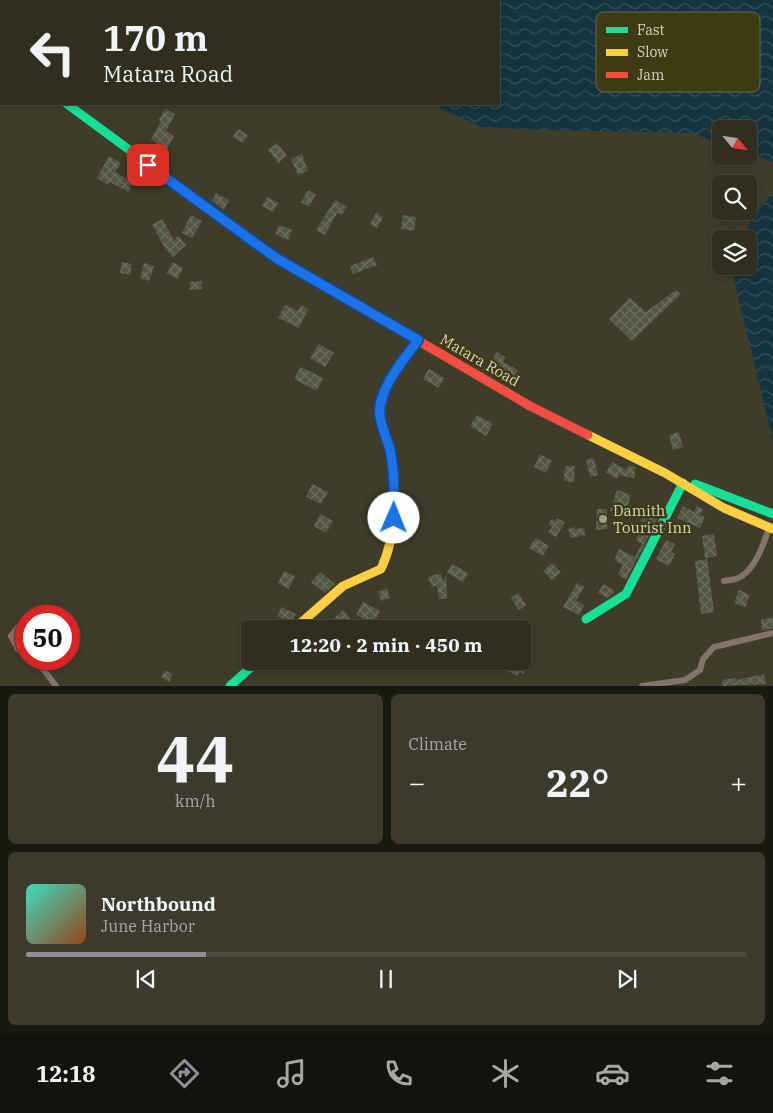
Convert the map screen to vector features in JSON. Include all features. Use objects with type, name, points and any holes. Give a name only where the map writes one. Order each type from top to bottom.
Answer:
[{"type":"main road","name":"Matara Road","points":[[68,105],[276,258],[530,406],[665,473],[724,508],[771,528]]},
{"type":"main road","points":[[304,620],[343,586],[381,569],[390,550],[393,534],[394,487],[390,450],[379,419],[382,396],[395,372],[418,340]]},
{"type":"main road","name":"Matara Road","points":[[665,473],[773,514]]},
{"type":"main road","points":[[586,619],[626,594],[683,484]]},
{"type":"main road","points":[[230,686],[248,670]]},
{"type":"street","points":[[724,581],[738,579],[752,565],[771,528]]},
{"type":"street","points":[[15,631],[11,636],[15,643]]},
{"type":"street","points":[[642,686],[684,680],[700,670],[704,659],[714,647],[773,633]]},
{"type":"street","points":[[44,670],[56,686]]},
{"type":"water","points":[[500,0],[773,0],[773,162],[758,156],[758,120],[712,120],[712,141],[692,133],[482,127],[433,105],[500,105]]},
{"type":"water","points":[[773,192],[773,442],[733,275],[757,275],[757,230],[746,230],[752,220],[757,220],[757,212]]},
{"type":"building","points":[[165,109],[175,114],[166,131],[174,136],[167,149],[151,140]]},
{"type":"building","points":[[238,129],[248,135],[243,143],[233,137]]},
{"type":"building","points":[[277,143],[287,155],[278,163],[268,150]]},
{"type":"building","points":[[302,154],[308,171],[298,175],[291,159]]},
{"type":"building","points":[[109,156],[121,163],[115,172],[133,182],[128,192],[110,182],[108,185],[97,178]]},
{"type":"building","points":[[308,190],[316,195],[309,207],[301,202]]},
{"type":"building","points":[[216,193],[229,200],[224,210],[212,201]]},
{"type":"building","points":[[267,197],[278,203],[273,212],[262,206]]},
{"type":"building","points":[[335,200],[347,207],[342,215],[337,213],[325,235],[316,230]]},
{"type":"building","points":[[376,213],[383,217],[377,228],[370,224]]},
{"type":"building","points":[[191,215],[202,221],[192,238],[182,233]]},
{"type":"building","points":[[403,215],[416,217],[414,231],[401,229]]},
{"type":"building","points":[[162,219],[174,240],[178,236],[186,245],[173,257],[165,248],[152,225]]},
{"type":"building","points":[[279,225],[292,230],[288,240],[275,234]]},
{"type":"building","points":[[374,257],[377,265],[353,274],[350,266]]},
{"type":"building","points":[[122,262],[132,264],[130,275],[120,273]]},
{"type":"building","points":[[173,262],[183,268],[178,279],[167,273]]},
{"type":"building","points":[[144,263],[154,266],[149,281],[140,278]]},
{"type":"building","points":[[202,281],[202,289],[190,290],[190,282]]},
{"type":"building","points":[[676,290],[681,294],[632,341],[609,319],[630,298],[646,312]]},
{"type":"building","points":[[285,305],[298,311],[301,305],[308,309],[299,328],[278,318]]},
{"type":"building","points":[[319,344],[334,353],[325,367],[310,358]]},
{"type":"building","points":[[497,352],[506,357],[503,362],[518,370],[511,384],[497,377],[500,371],[489,365]]},
{"type":"building","points":[[301,367],[323,378],[317,391],[294,379]]},
{"type":"building","points":[[429,369],[444,378],[439,388],[423,379]]},
{"type":"building","points":[[477,415],[493,424],[486,436],[470,426]]},
{"type":"building","points":[[679,432],[683,447],[673,450],[669,435]]},
{"type":"building","points":[[540,454],[552,461],[546,473],[534,467]]},
{"type":"building","points":[[594,458],[598,475],[590,477],[586,460]]},
{"type":"building","points":[[612,462],[627,470],[628,465],[636,467],[634,478],[619,475],[617,479],[606,472]]},
{"type":"building","points":[[565,466],[575,466],[574,482],[564,481]]},
{"type":"building","points":[[312,484],[328,492],[321,504],[306,497]]},
{"type":"building","points":[[617,490],[631,495],[625,515],[610,511]]},
{"type":"building","points":[[683,506],[694,512],[697,506],[703,509],[700,515],[705,517],[700,528],[677,518]]},
{"type":"building","points":[[597,509],[607,509],[607,529],[596,530]]},
{"type":"building","points":[[645,510],[659,516],[654,526],[641,521]]},
{"type":"building","points":[[320,514],[333,521],[326,533],[314,526]]},
{"type":"building","points":[[557,518],[565,522],[556,537],[548,532],[552,527],[548,524],[552,519],[555,521]]},
{"type":"building","points":[[575,527],[575,529],[584,528],[585,535],[571,538],[568,529]]},
{"type":"building","points":[[640,531],[649,536],[626,580],[618,574],[623,565],[614,560],[619,549],[635,557],[642,544],[636,540]]},
{"type":"building","points":[[714,534],[717,556],[705,558],[702,536]]},
{"type":"building","points":[[535,538],[549,546],[543,556],[529,548]]},
{"type":"building","points":[[666,540],[675,544],[671,552],[675,554],[669,566],[656,559]]},
{"type":"building","points":[[707,559],[714,612],[701,614],[695,561]]},
{"type":"building","points":[[552,563],[561,572],[552,580],[543,571]]},
{"type":"building","points":[[452,564],[468,573],[463,582],[447,573]]},
{"type":"building","points":[[284,571],[295,576],[289,589],[278,583]]},
{"type":"building","points":[[320,572],[335,584],[325,593],[311,582]]},
{"type":"building","points":[[441,573],[443,581],[446,575],[447,599],[439,599],[437,585],[432,587],[428,577]]},
{"type":"building","points":[[577,583],[584,587],[576,601],[584,605],[579,615],[563,607]]},
{"type":"building","points":[[603,584],[615,591],[608,598],[598,593]]},
{"type":"building","points":[[387,588],[390,598],[381,601],[378,592]]},
{"type":"building","points":[[739,590],[750,595],[745,607],[734,603]]},
{"type":"building","points":[[518,593],[526,605],[519,610],[511,598]]},
{"type":"building","points":[[363,602],[380,611],[375,620],[367,620],[356,615]]},
{"type":"building","points":[[282,607],[296,614],[293,620],[285,620],[277,616]]},
{"type":"building","points":[[343,610],[351,620],[336,620],[334,618]]},
{"type":"building","points":[[773,618],[773,628],[762,631],[761,619]]},
{"type":"building","points":[[165,670],[173,674],[169,682],[161,677]]},
{"type":"building","points":[[506,670],[526,670],[524,674],[520,672],[518,676]]},
{"type":"building","points":[[764,674],[766,684],[723,686],[722,680],[736,678],[737,680]]},
{"type":"traffic: fast","points":[[68,105],[276,258],[412,337]]},
{"type":"traffic: fast","points":[[395,495],[392,459],[381,419],[381,407],[387,384],[418,340]]},
{"type":"traffic: fast","points":[[586,619],[626,594],[683,483]]},
{"type":"traffic: fast","points":[[695,484],[773,514]]},
{"type":"traffic: fast","points":[[230,686],[248,670]]},
{"type":"traffic: slow","points":[[588,435],[665,473],[724,508],[773,529]]},
{"type":"traffic: slow","points":[[304,620],[343,586],[381,569],[392,533],[395,495]]},
{"type":"traffic: jam","points":[[412,337],[530,406],[588,435]]},
{"type":"place","name":"Damith Tourist Inn","points":[[603,519]]},
{"type":"route","points":[[148,165],[276,258],[418,340],[395,372],[382,396],[379,419],[390,450],[394,487],[394,518]]}]
